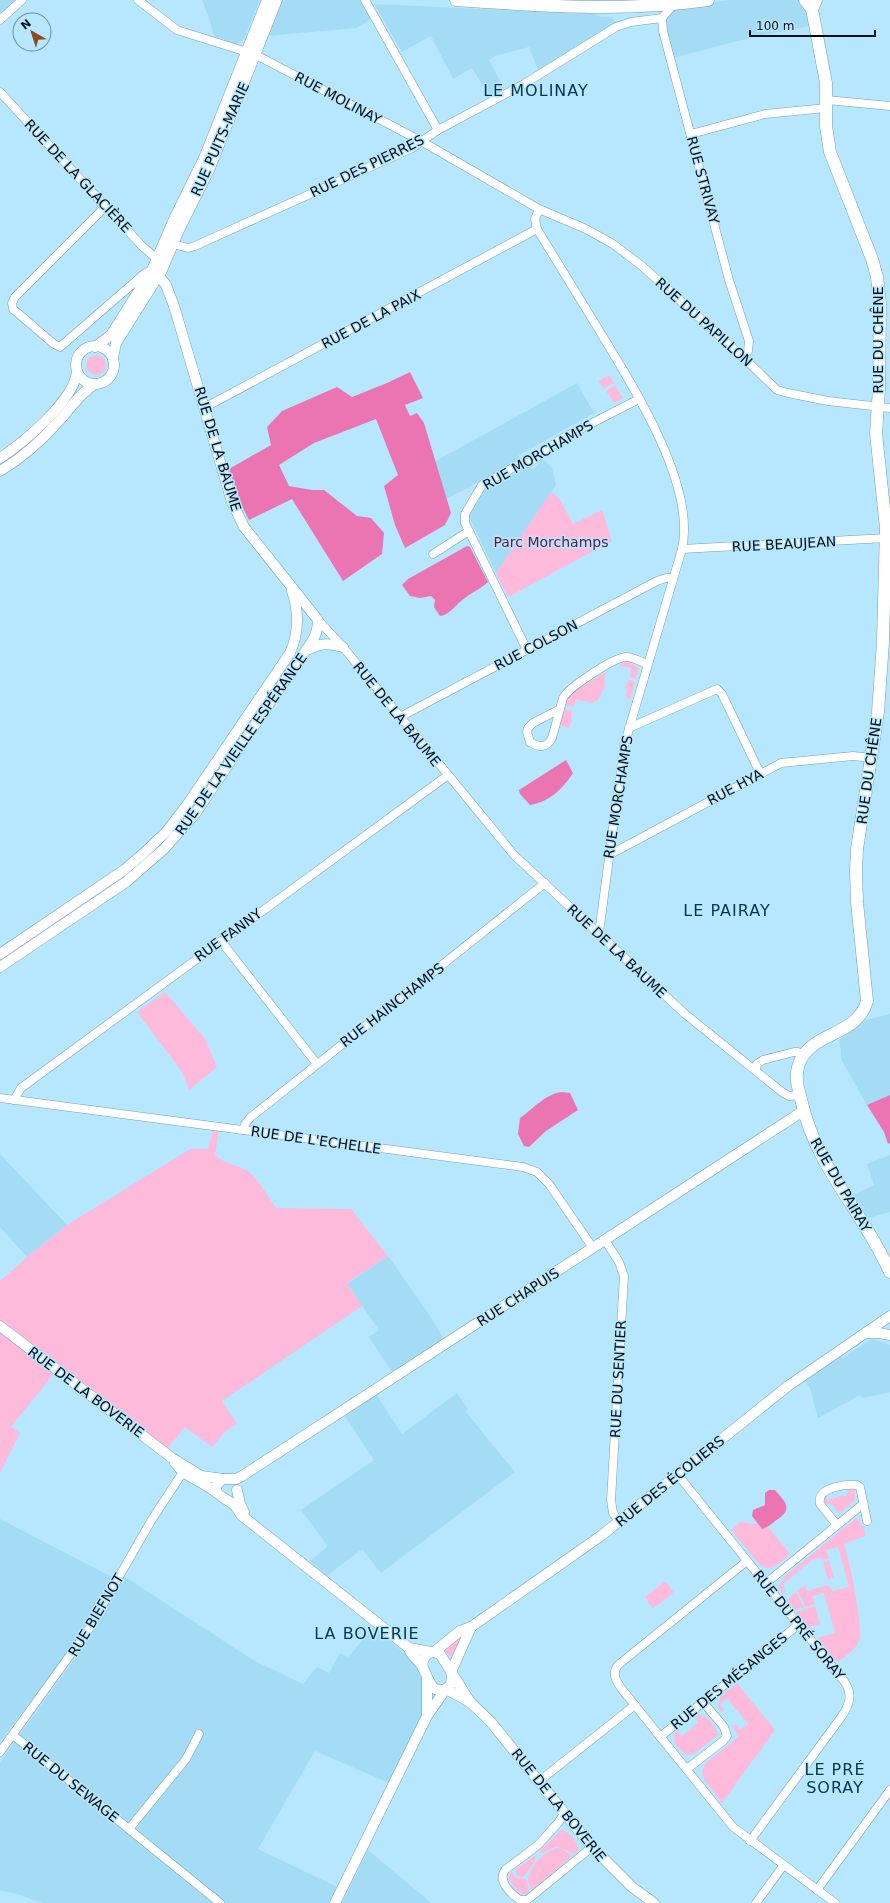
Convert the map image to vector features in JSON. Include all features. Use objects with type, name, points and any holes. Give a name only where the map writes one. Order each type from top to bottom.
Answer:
[{"type":"main road","points":[[456,0],[563,7],[621,7],[674,4],[708,0]]},
{"type":"main road","name":"RUE DU CHÊNE","points":[[804,1055],[815,1044],[853,1023],[863,1012],[867,1001],[857,902],[856,871],[857,849],[872,758],[882,668],[886,538],[885,511],[876,433],[880,315],[877,277],[869,249],[832,158],[826,126],[827,104],[825,74],[811,3]]},
{"type":"main road","name":"RUE DU PAIRAY","points":[[804,1055],[796,1074],[803,1111],[810,1131],[826,1165],[879,1249],[890,1272]]},
{"type":"street","points":[[0,20],[22,0]]},
{"type":"street","name":"RUE MOLINAY","points":[[138,0],[177,30],[251,54],[421,141],[539,209]]},
{"type":"street","name":"RUE PUITS-MARIE","points":[[155,273],[173,244],[215,155],[251,54],[267,0]]},
{"type":"street","name":"RUE PUITS-MARIE","points":[[155,273],[157,259],[174,219],[277,0]]},
{"type":"street","points":[[365,0],[438,130]]},
{"type":"street","points":[[662,18],[674,4]]},
{"type":"street","name":"RUE DES PIERRES","points":[[173,244],[188,248],[195,246],[412,148],[438,130],[524,84],[621,24],[662,18]]},
{"type":"street","name":"RUE STRIVAY","points":[[662,18],[663,31],[729,280],[749,341],[748,351],[744,358]]},
{"type":"street","name":"RUE DE LA GLACIÈRE","points":[[0,92],[157,259]]},
{"type":"street","points":[[691,134],[765,114],[827,104],[890,106]]},
{"type":"street","points":[[106,206],[13,300],[12,306],[14,311],[57,346],[63,345],[144,274],[155,273]]},
{"type":"street","points":[[537,229],[535,219],[539,209]]},
{"type":"street","name":"RUE DU PAPILLON","points":[[539,209],[595,233],[623,251],[744,358],[772,386],[782,392],[833,401],[890,408]]},
{"type":"street","name":"RUE MORCHAMPS","points":[[537,229],[639,399],[662,444],[678,491],[684,521],[684,538],[682,549],[624,746],[599,933]]},
{"type":"street","name":"RUE DE LA PAIX","points":[[204,408],[537,229]]},
{"type":"street","points":[[0,458],[34,432],[49,416],[72,388],[77,371],[77,361],[79,356],[86,349],[95,347],[111,335],[155,273]]},
{"type":"street","points":[[0,471],[37,443],[59,421],[83,393],[95,384],[107,381],[111,376],[114,371],[112,358],[116,342],[155,273]]},
{"type":"street","name":"RUE DE LA BAUME","points":[[155,273],[163,280],[170,292],[236,513],[244,527],[318,620],[343,647],[514,855],[685,1014],[785,1094],[794,1097],[800,1096]]},
{"type":"street","points":[[95,347],[105,350],[112,358]]},
{"type":"street","points":[[77,371],[84,380],[95,384]]},
{"type":"street","name":"RUE MORCHAMPS","points":[[527,650],[464,519],[482,485],[514,467],[530,462],[559,440],[639,399]]},
{"type":"street","points":[[433,554],[469,531]]},
{"type":"street","name":"RUE BEAUJEAN","points":[[682,549],[886,538]]},
{"type":"street","name":"RUE COLSON","points":[[400,717],[657,581],[666,578],[673,578]]},
{"type":"street","name":"RUE DE LA VIEILLE ESPÉRANCE","points":[[0,954],[124,870],[152,847],[180,816],[284,663],[292,647],[296,634],[297,619],[296,605],[289,583]]},
{"type":"street","name":"RUE DE LA VIEILLE ESPÉRANCE","points":[[0,967],[126,882],[164,849],[195,814],[298,661],[309,649],[316,636],[318,620]]},
{"type":"street","points":[[309,649],[325,644],[343,647]]},
{"type":"street","points":[[560,708],[530,725],[527,732],[530,742],[538,746],[543,746],[550,742],[563,698],[568,690],[611,661],[626,657],[647,664]]},
{"type":"street","points":[[629,728],[716,689],[722,694],[760,773]]},
{"type":"street","name":"RUE HYA","points":[[609,855],[781,762],[853,756],[872,758]]},
{"type":"street","name":"RUE FANNY","points":[[14,1100],[21,1088],[448,775]]},
{"type":"street","name":"RUE HAINCHAMPS","points":[[244,1130],[245,1124],[251,1117],[545,884]]},
{"type":"street","points":[[221,941],[317,1064]]},
{"type":"street","points":[[756,1070],[757,1064],[763,1060],[794,1052],[804,1055]]},
{"type":"street","name":"RUE DE L'ECHELLE","points":[[0,1098],[530,1169],[537,1172],[549,1184],[593,1248]]},
{"type":"street","name":"RUE CHAPUIS","points":[[227,1479],[242,1476],[803,1111]]},
{"type":"street","name":"RUE DU SENTIER","points":[[605,1240],[619,1262],[624,1276],[611,1500],[613,1513],[619,1522]]},
{"type":"street","name":"RUE DES ÉCOLIERS","points":[[432,1652],[460,1631],[471,1626],[578,1553],[619,1522],[788,1386],[890,1316]]},
{"type":"street","name":"RUE DE LA BOVERIE","points":[[0,1326],[172,1458],[201,1476],[227,1479]]},
{"type":"street","points":[[866,1333],[879,1333],[890,1336]]},
{"type":"street","name":"RUE DE LA BOVERIE","points":[[172,1458],[183,1473],[204,1483],[217,1493]]},
{"type":"street","points":[[183,1473],[201,1476]]},
{"type":"street","name":"RUE BIEFNOT","points":[[0,1752],[89,1629],[151,1521],[183,1473]]},
{"type":"street","name":"RUE DU PRÉ SORAY","points":[[678,1475],[847,1686],[850,1699],[849,1704],[750,1841]]},
{"type":"street","points":[[227,1479],[236,1483],[237,1490],[235,1496],[226,1499],[217,1493],[218,1484],[227,1479]]},
{"type":"street","points":[[838,1525],[820,1504],[820,1496],[837,1487],[858,1485],[862,1491],[867,1521]]},
{"type":"street","name":"RUE DE LA BOVERIE","points":[[237,1490],[240,1504],[249,1520]]},
{"type":"street","name":"RUE DE LA BOVERIE","points":[[226,1499],[235,1506],[241,1515],[409,1648],[432,1652],[444,1658],[452,1674],[470,1702],[498,1730],[538,1782],[592,1847],[632,1888],[654,1903]]},
{"type":"street","points":[[765,1584],[863,1504]]},
{"type":"street","points":[[747,1561],[618,1665],[614,1672],[615,1677],[635,1705],[733,1827],[783,1866],[835,1903]]},
{"type":"street","name":"RUE DES MÉSANGES","points":[[660,1736],[798,1625]]},
{"type":"street","points":[[335,1903],[427,1716],[445,1689],[451,1684],[452,1674],[471,1626]]},
{"type":"street","name":"RUE DE LA BOVERIE","points":[[409,1648],[411,1654],[422,1666],[432,1686],[437,1690],[445,1689],[470,1702]]},
{"type":"street","points":[[422,1666],[424,1657],[432,1652]]},
{"type":"street","points":[[427,1678],[429,1696],[427,1716]]},
{"type":"street","points":[[687,1769],[723,1741],[727,1736],[724,1727],[703,1702]]},
{"type":"street","points":[[538,1782],[635,1705]]},
{"type":"street","name":"RUE DU SEWAGE","points":[[129,1829],[186,1759],[198,1734]]},
{"type":"street","name":"RUE DU SEWAGE","points":[[12,1735],[220,1903]]},
{"type":"street","points":[[817,1890],[890,1790]]},
{"type":"street","points":[[564,1814],[538,1845],[503,1873],[503,1881],[512,1894],[520,1900],[528,1900],[592,1847]]},
{"type":"street","points":[[756,1903],[783,1866]]},
{"type":"shaded area","points":[[0,0],[17,0],[0,16]]},
{"type":"shaded area","points":[[202,0],[260,0],[245,37],[242,41],[236,44],[214,36]]},
{"type":"shaded area","points":[[285,0],[361,0],[372,18],[357,28],[266,36],[277,7]]},
{"type":"shaded area","points":[[729,0],[801,0],[810,26],[753,37],[672,58],[666,34],[665,22],[675,9]]},
{"type":"shaded area","points":[[374,4],[594,14],[601,17],[612,17],[616,23],[539,72],[529,47],[495,56],[489,60],[505,90],[489,96],[472,68],[453,79],[431,36],[402,52]]},
{"type":"shaded area","points":[[410,372],[423,398],[405,405],[410,416],[417,413],[424,423],[451,513],[445,525],[405,548],[395,525],[384,486],[398,475],[376,419],[314,443],[279,465],[289,486],[312,490],[324,490],[357,516],[371,518],[384,533],[382,554],[343,581],[292,499],[249,520],[242,506],[229,469],[271,445],[267,427],[282,411],[337,387],[352,397]]},
{"type":"shaded area","points":[[577,383],[594,413],[519,455],[520,459],[445,500],[427,466]]},
{"type":"shaded area","points":[[542,458],[552,468],[556,485],[496,573],[469,516],[484,490],[529,466],[534,469]]},
{"type":"shaded area","points":[[467,546],[470,547],[488,582],[462,600],[447,613],[440,616],[434,607],[435,600],[431,596],[420,598],[410,596],[402,585],[408,579]]},
{"type":"shaded area","points":[[566,760],[573,773],[565,784],[549,798],[530,805],[520,794],[519,790]]},
{"type":"shaded area","points":[[890,1014],[890,1095],[867,1105],[841,1059],[839,1040],[866,1020]]},
{"type":"shaded area","points":[[556,1093],[570,1093],[578,1110],[546,1131],[529,1147],[524,1146],[518,1134],[520,1118],[540,1102]]},
{"type":"shaded area","points":[[890,1095],[890,1143],[888,1144],[884,1132],[867,1105]]},
{"type":"shaded area","points":[[0,1154],[67,1225],[27,1257],[0,1227]]},
{"type":"shaded area","points":[[890,1155],[890,1212],[868,1218],[853,1195],[874,1185],[867,1164]]},
{"type":"shaded area","points":[[388,1256],[430,1316],[445,1341],[402,1368],[392,1372],[369,1337],[379,1330],[347,1284]]},
{"type":"shaded area","points":[[872,1339],[890,1345],[890,1392],[864,1398],[860,1395],[818,1418],[810,1388],[805,1381],[840,1356],[843,1358]]},
{"type":"shaded area","points":[[457,1393],[468,1409],[466,1412],[515,1472],[381,1573],[362,1549],[327,1576],[310,1561],[328,1546],[301,1510],[374,1460],[345,1416],[376,1394],[402,1434]]},
{"type":"shaded area","points":[[769,1490],[775,1490],[784,1501],[786,1504],[786,1511],[769,1526],[762,1529],[752,1516],[753,1510],[765,1505],[765,1493]]},
{"type":"shaded area","points":[[0,1519],[112,1577],[64,1657],[0,1742]]},
{"type":"shaded area","points":[[124,1576],[253,1660],[303,1684],[317,1667],[329,1673],[340,1653],[348,1657],[374,1627],[408,1656],[421,1674],[423,1680],[422,1714],[389,1783],[315,1751],[258,1849],[337,1887],[329,1903],[42,1903],[15,1893],[0,1891],[0,1762],[88,1640]]},
{"type":"shaded area","points":[[368,1850],[431,1903],[342,1903]]},
{"type":"green space","points":[[96,355],[103,358],[106,365],[103,372],[96,375],[89,372],[86,365],[89,358]]},
{"type":"green space","points":[[609,375],[614,383],[604,388],[598,381]]},
{"type":"green space","points":[[615,385],[623,398],[614,403],[606,391]]},
{"type":"green space","name":"Parc Morchamps","points":[[551,492],[559,498],[573,524],[602,510],[612,541],[508,597],[496,573]]},
{"type":"green space","points":[[628,661],[638,668],[636,679],[630,677],[631,668],[619,665]]},
{"type":"green space","points":[[606,672],[604,682],[605,685],[598,700],[591,703],[577,699],[573,707],[565,705],[572,692]]},
{"type":"green space","points":[[629,680],[635,682],[630,699],[626,698],[627,689],[625,688]]},
{"type":"green space","points":[[564,709],[572,711],[572,720],[569,728],[560,725]]},
{"type":"green space","points":[[165,992],[205,1039],[217,1067],[189,1090],[183,1073],[137,1012]]},
{"type":"green space","points":[[213,1130],[219,1130],[215,1155],[222,1160],[251,1173],[259,1182],[276,1208],[351,1209],[388,1256],[347,1283],[362,1306],[222,1401],[237,1424],[227,1430],[212,1447],[185,1427],[167,1449],[59,1367],[11,1427],[20,1433],[0,1473],[0,1281],[67,1225],[190,1149],[208,1149]]},
{"type":"green space","points":[[851,1487],[854,1487],[855,1500],[839,1514],[833,1505],[824,1503],[822,1498],[828,1494],[826,1499],[829,1501],[831,1498],[833,1499],[839,1496],[846,1496]]},
{"type":"green space","points":[[855,1519],[859,1519],[861,1526],[864,1526],[865,1536],[844,1544],[855,1594],[860,1634],[859,1641],[855,1647],[850,1653],[837,1662],[817,1638],[835,1633],[824,1593],[812,1596],[815,1604],[806,1607],[797,1591],[805,1585],[807,1591],[828,1585],[833,1591],[849,1587],[838,1547],[826,1550],[829,1558],[823,1560],[821,1557],[812,1560],[783,1584],[785,1591],[782,1594],[779,1586],[784,1577]]},
{"type":"green space","points":[[742,1521],[745,1523],[757,1524],[762,1529],[768,1527],[790,1554],[773,1567],[769,1568],[761,1566],[731,1530]]},
{"type":"green space","points":[[829,1560],[834,1578],[828,1579],[823,1562]]},
{"type":"green space","points":[[666,1582],[673,1593],[652,1608],[645,1597]]},
{"type":"green space","points":[[796,1592],[804,1607],[795,1610],[787,1600]]},
{"type":"green space","points":[[815,1606],[820,1624],[808,1627],[796,1612]]},
{"type":"green space","points":[[461,1637],[451,1657],[443,1650]]},
{"type":"green space","points":[[737,1683],[775,1730],[722,1803],[704,1779],[702,1771],[705,1764],[739,1736],[732,1727],[736,1724],[740,1730],[748,1724],[727,1698],[720,1704],[724,1710],[721,1712],[718,1708],[720,1697]]},
{"type":"green space","points":[[700,1715],[708,1718],[719,1734],[694,1754],[686,1755],[675,1744],[674,1736],[677,1731],[682,1736],[699,1722],[695,1717]]},
{"type":"green space","points":[[561,1830],[572,1836],[577,1844],[578,1851],[574,1854],[557,1846],[543,1853],[538,1853]]},
{"type":"green space","points":[[557,1848],[562,1849],[572,1856],[532,1890],[528,1882],[533,1866],[547,1853]]},
{"type":"green space","points":[[534,1856],[536,1859],[527,1873],[522,1877],[517,1876],[516,1869]]},
{"type":"green space","points":[[512,1872],[516,1878],[526,1879],[529,1890],[528,1893],[523,1895],[513,1886],[508,1876]]},
{"type":"district","name":"LE MOLINAY","points":[[536,90]]},
{"type":"district","name":"LE PAIRAY","points":[[727,910]]},
{"type":"district","name":"LA BOVERIE","points":[[367,1633]]},
{"type":"district","name":"LE PRÉ SORAY","points":[[835,1778]]}]
